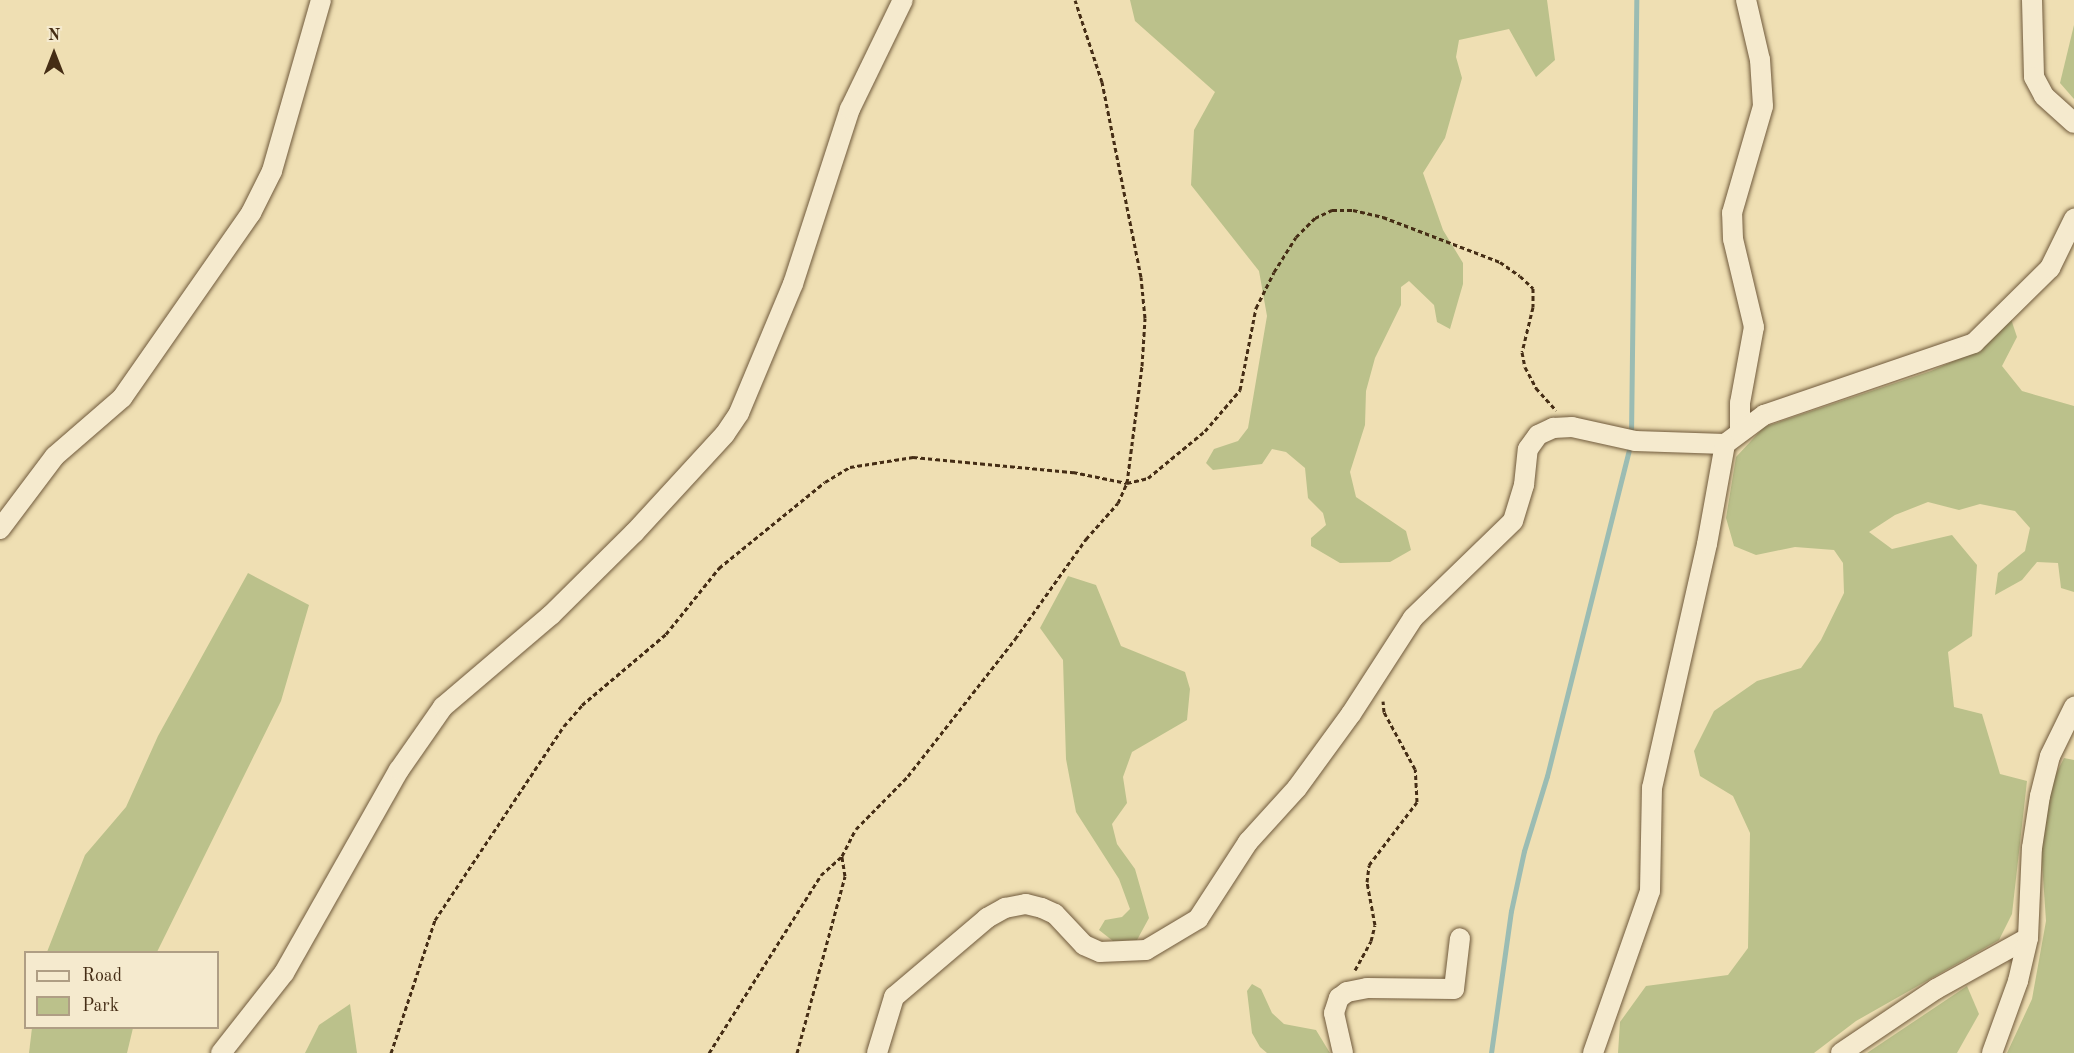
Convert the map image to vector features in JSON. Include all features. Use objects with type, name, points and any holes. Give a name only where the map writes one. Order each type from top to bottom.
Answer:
[{"type":"street","points":[[1,526],[55,456],[122,398],[251,213],[272,171],[321,0]]},
{"type":"street","points":[[221,1053],[284,974],[399,770],[443,707],[551,615],[634,533],[725,434],[739,413],[793,284],[855,98],[903,0]]},
{"type":"street","points":[[1740,431],[1740,403],[1754,327],[1733,239],[1732,213],[1763,106],[1760,60],[1746,0]]},
{"type":"street","points":[[2032,0],[2034,77],[2044,96],[2074,123]]},
{"type":"street","points":[[1593,1053],[1650,891],[1652,788],[1707,544],[1725,444],[1764,415],[1974,343],[2050,268],[2074,219]]},
{"type":"street","points":[[877,1053],[894,997],[987,918],[1005,908],[1026,904],[1055,914],[1084,945],[1100,952],[1146,950],[1198,919],[1248,842],[1297,788],[1413,618],[1513,521],[1524,485],[1528,449],[1538,435],[1553,428],[1572,427],[1629,440],[1725,444]]},
{"type":"street","points":[[1992,1053],[2015,992],[2028,938],[2032,848],[2040,796],[2050,756],[2074,707]]},
{"type":"street","points":[[1342,1053],[1334,1013],[1339,998],[1347,992],[1367,988],[1454,989],[1460,938]]},
{"type":"street","points":[[1841,1053],[1936,989],[2028,938]]},
{"type":"path","points":[[710,1053],[821,875],[842,856],[856,829],[908,776],[1015,639],[1086,540],[1118,503],[1127,483],[1142,366],[1145,318],[1141,277],[1102,82],[1075,0]]},
{"type":"path","points":[[391,1053],[435,920],[564,726],[582,705],[666,634],[719,568],[789,510],[850,467],[913,457],[1072,472],[1127,483],[1148,478],[1205,431],[1240,390],[1256,308],[1274,272],[1296,237],[1315,218],[1332,210],[1353,210],[1383,218],[1500,262],[1520,276],[1533,288],[1533,307],[1522,352],[1525,367],[1536,388],[1572,427]]},
{"type":"path","points":[[1347,992],[1375,925],[1367,882],[1369,866],[1417,802],[1415,769],[1384,712],[1381,666]]},
{"type":"path","points":[[797,1053],[845,876],[842,856]]},
{"type":"green space","points":[[1130,0],[1547,0],[1555,60],[1536,77],[1509,29],[1459,40],[1456,57],[1462,78],[1445,138],[1423,173],[1443,230],[1463,263],[1463,284],[1450,329],[1437,322],[1434,305],[1409,281],[1401,287],[1401,305],[1375,358],[1366,391],[1365,425],[1350,472],[1356,497],[1406,531],[1411,550],[1390,562],[1340,563],[1311,546],[1311,538],[1326,525],[1323,513],[1308,498],[1305,468],[1286,452],[1272,449],[1262,464],[1213,470],[1206,463],[1214,449],[1238,441],[1248,428],[1267,316],[1259,271],[1191,185],[1194,130],[1215,92],[1135,21]]},
{"type":"green space","points":[[2074,25],[2074,99],[2060,83]]},
{"type":"green space","points":[[2011,319],[2017,337],[2002,366],[2022,391],[2074,406],[2074,592],[2061,588],[2058,563],[2037,562],[2022,580],[1995,595],[1998,573],[2025,551],[2030,528],[2015,511],[1980,504],[1959,510],[1928,502],[1895,515],[1869,532],[1892,549],[1952,535],[1977,565],[1972,636],[1948,652],[1954,707],[1982,714],[2000,774],[2027,781],[2012,914],[1999,940],[1856,1021],[1814,1053],[1618,1053],[1620,1022],[1646,986],[1728,975],[1748,948],[1750,833],[1733,796],[1700,776],[1694,751],[1714,711],[1757,681],[1801,668],[1821,640],[1844,593],[1843,563],[1834,550],[1795,547],[1756,555],[1734,546],[1726,518],[1736,457],[1764,427],[1931,371],[1981,349]]},
{"type":"green space","points":[[248,573],[309,605],[281,701],[157,951],[47,951],[85,855],[126,807],[158,736]]},
{"type":"green space","points":[[1068,576],[1096,585],[1121,646],[1185,672],[1190,689],[1187,720],[1132,752],[1123,777],[1127,803],[1112,824],[1117,844],[1135,869],[1149,918],[1137,940],[1113,941],[1099,930],[1105,920],[1122,917],[1130,909],[1119,879],[1076,812],[1066,759],[1063,660],[1040,628]]},
{"type":"green space","points":[[2064,758],[2074,760],[2074,1053],[2007,1053],[2032,999],[2046,921],[2041,847],[2052,782]]},
{"type":"green space","points":[[1252,984],[1261,989],[1272,1013],[1284,1024],[1316,1030],[1330,1053],[1267,1053],[1260,1047],[1252,1033],[1247,991]]},
{"type":"green space","points":[[1967,986],[1979,1014],[1957,1053],[1867,1053]]},
{"type":"green space","points":[[350,1004],[357,1053],[305,1053],[319,1025]]},
{"type":"green space","points":[[32,1029],[133,1029],[127,1053],[29,1053]]},
{"type":"waterway","points":[[1631,436],[1636,0]]},
{"type":"waterway","points":[[1491,1053],[1511,911],[1524,851],[1547,776],[1630,445]]}]
